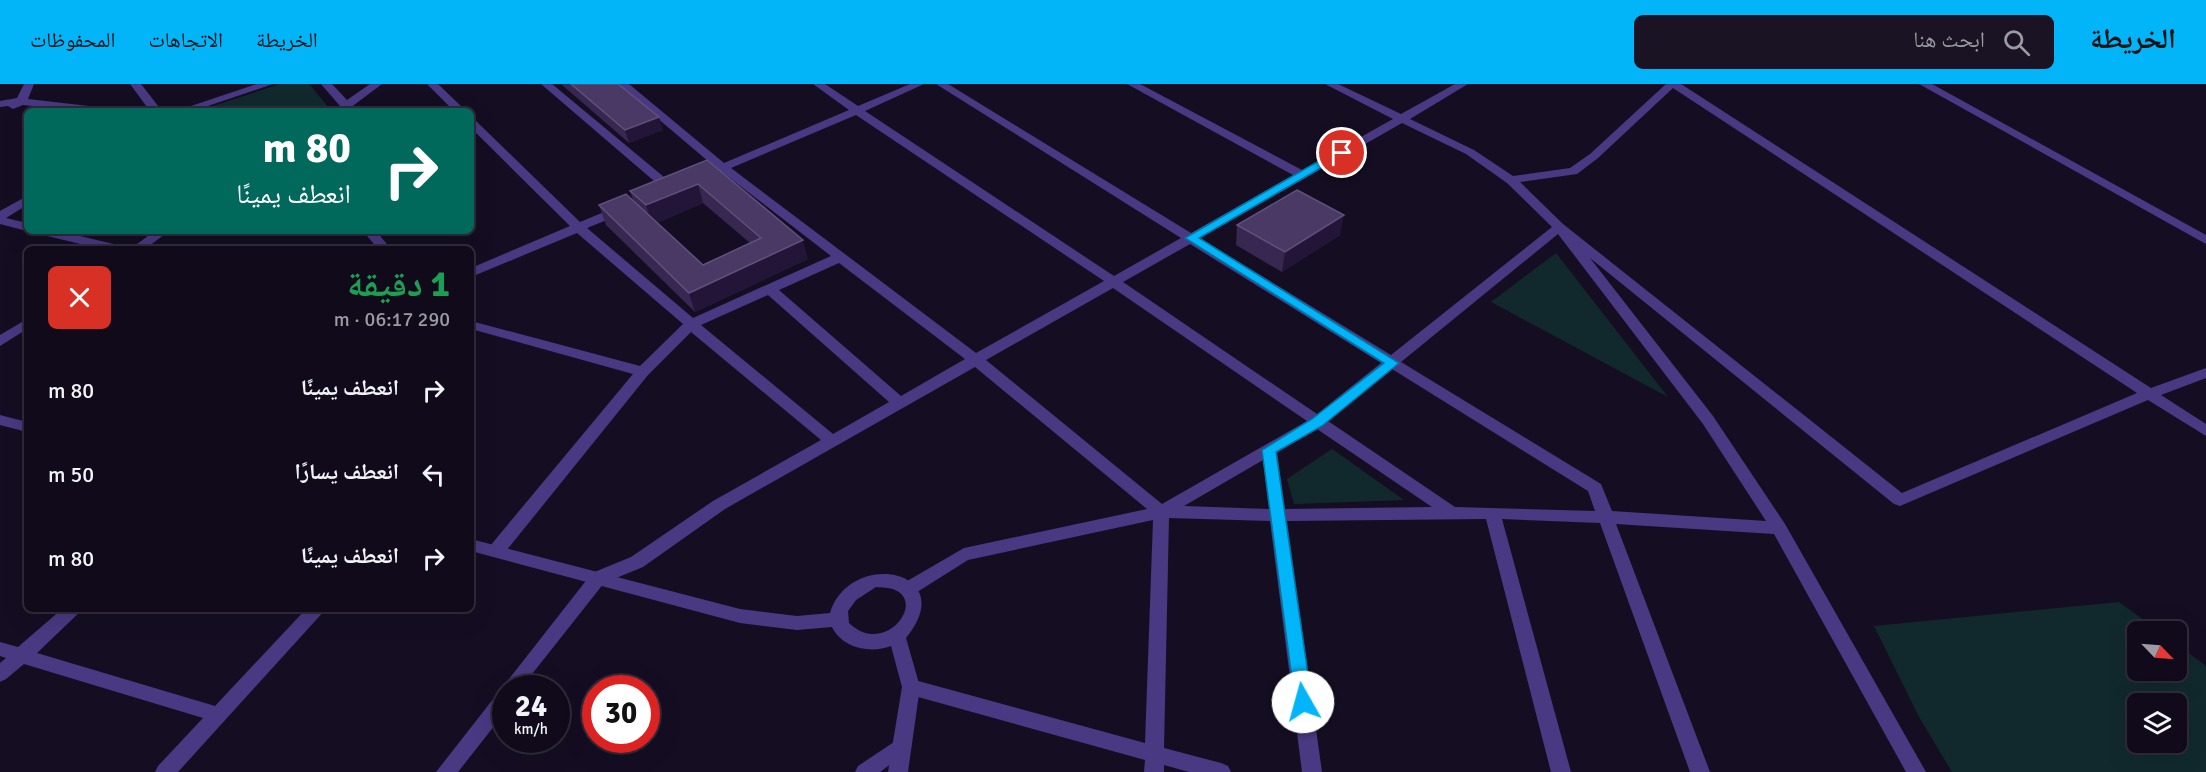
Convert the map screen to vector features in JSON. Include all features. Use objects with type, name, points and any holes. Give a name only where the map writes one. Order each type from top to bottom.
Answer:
[{"type":"street","points":[[0,113],[21,101],[29,84]]},
{"type":"street","points":[[135,84],[154,108]]},
{"type":"street","points":[[192,108],[268,84]]},
{"type":"street","points":[[326,84],[341,108]]},
{"type":"street","points":[[343,108],[377,84]]},
{"type":"street","points":[[432,84],[457,108]]},
{"type":"street","points":[[546,84],[672,190]]},
{"type":"street","points":[[622,84],[722,167],[976,360],[1161,512]]},
{"type":"street","points":[[818,84],[1114,282],[1453,514]]},
{"type":"street","points":[[702,176],[920,84]]},
{"type":"street","points":[[941,84],[1594,488],[1607,517],[1700,772]]},
{"type":"street","points":[[1132,84],[1302,176]]},
{"type":"street","points":[[1329,84],[1470,152],[1511,180],[1559,227],[1900,500],[2149,394],[2206,373]]},
{"type":"street","points":[[522,675],[598,578],[638,562],[719,505],[1463,84]]},
{"type":"street","points":[[1511,180],[1573,171],[1594,156],[1673,84],[2206,431]]},
{"type":"street","points":[[1924,84],[2206,240]]},
{"type":"street","points":[[0,104],[21,101],[80,108]]},
{"type":"street","points":[[474,125],[577,226],[832,441]]},
{"type":"street","points":[[0,218],[24,202]]},
{"type":"street","points":[[474,272],[577,226],[630,206]]},
{"type":"street","points":[[0,218],[24,226]]},
{"type":"street","points":[[1161,512],[1317,422],[1559,227]]},
{"type":"street","points":[[1559,227],[1708,420],[1779,528],[1916,772]]},
{"type":"street","points":[[55,234],[105,246]]},
{"type":"street","points":[[140,246],[158,234]]},
{"type":"street","points":[[372,234],[382,246]]},
{"type":"street","points":[[496,551],[643,372],[691,324],[841,257]]},
{"type":"street","points":[[770,289],[900,403]]},
{"type":"street","points":[[0,341],[24,325]]},
{"type":"street","points":[[474,326],[643,372]]},
{"type":"street","points":[[0,420],[24,426]]},
{"type":"street","points":[[1269,450],[1312,772]]},
{"type":"street","points":[[908,589],[964,554],[1161,512],[1279,515],[1492,513],[1607,517],[1779,528]]},
{"type":"street","points":[[1154,763],[1161,512]]},
{"type":"street","points":[[1492,513],[1561,772]]},
{"type":"street","points":[[474,546],[740,616],[797,623],[839,619]]},
{"type":"street","points":[[888,580],[908,589],[916,607],[914,618],[897,636],[885,641],[860,641],[849,636],[839,619],[844,598],[863,584],[888,580]]},
{"type":"street","points":[[0,674],[71,612]]},
{"type":"street","points":[[165,772],[314,612]]},
{"type":"street","points":[[897,636],[911,687],[898,772]]},
{"type":"street","points":[[0,649],[219,715]]},
{"type":"street","points":[[911,687],[1154,763],[1221,772]]},
{"type":"street","points":[[446,772],[492,714]]},
{"type":"street","points":[[865,772],[903,744]]},
{"type":"green space","points":[[280,84],[309,84],[329,108],[207,108]]},
{"type":"green space","points":[[1556,253],[1668,397],[1491,302]]},
{"type":"green space","points":[[1332,449],[1404,500],[1294,504],[1287,479]]},
{"type":"green space","points":[[2119,602],[2145,621],[2127,621],[2127,681],[2187,681],[2187,652],[2206,666],[2206,772],[1952,772],[1919,717],[1874,626]]},
{"type":"building","points":[[571,84],[618,84],[659,117],[625,130]]},
{"type":"building","points":[[707,160],[803,240],[689,293],[599,205],[626,194],[703,265],[761,238],[698,184],[646,205],[630,191]]},
{"type":"building","points":[[1297,190],[1344,215],[1285,252],[1237,225]]},
{"type":"route","points":[[1303,702],[1269,450],[1317,422],[1393,363],[1191,238],[1342,153]]}]
